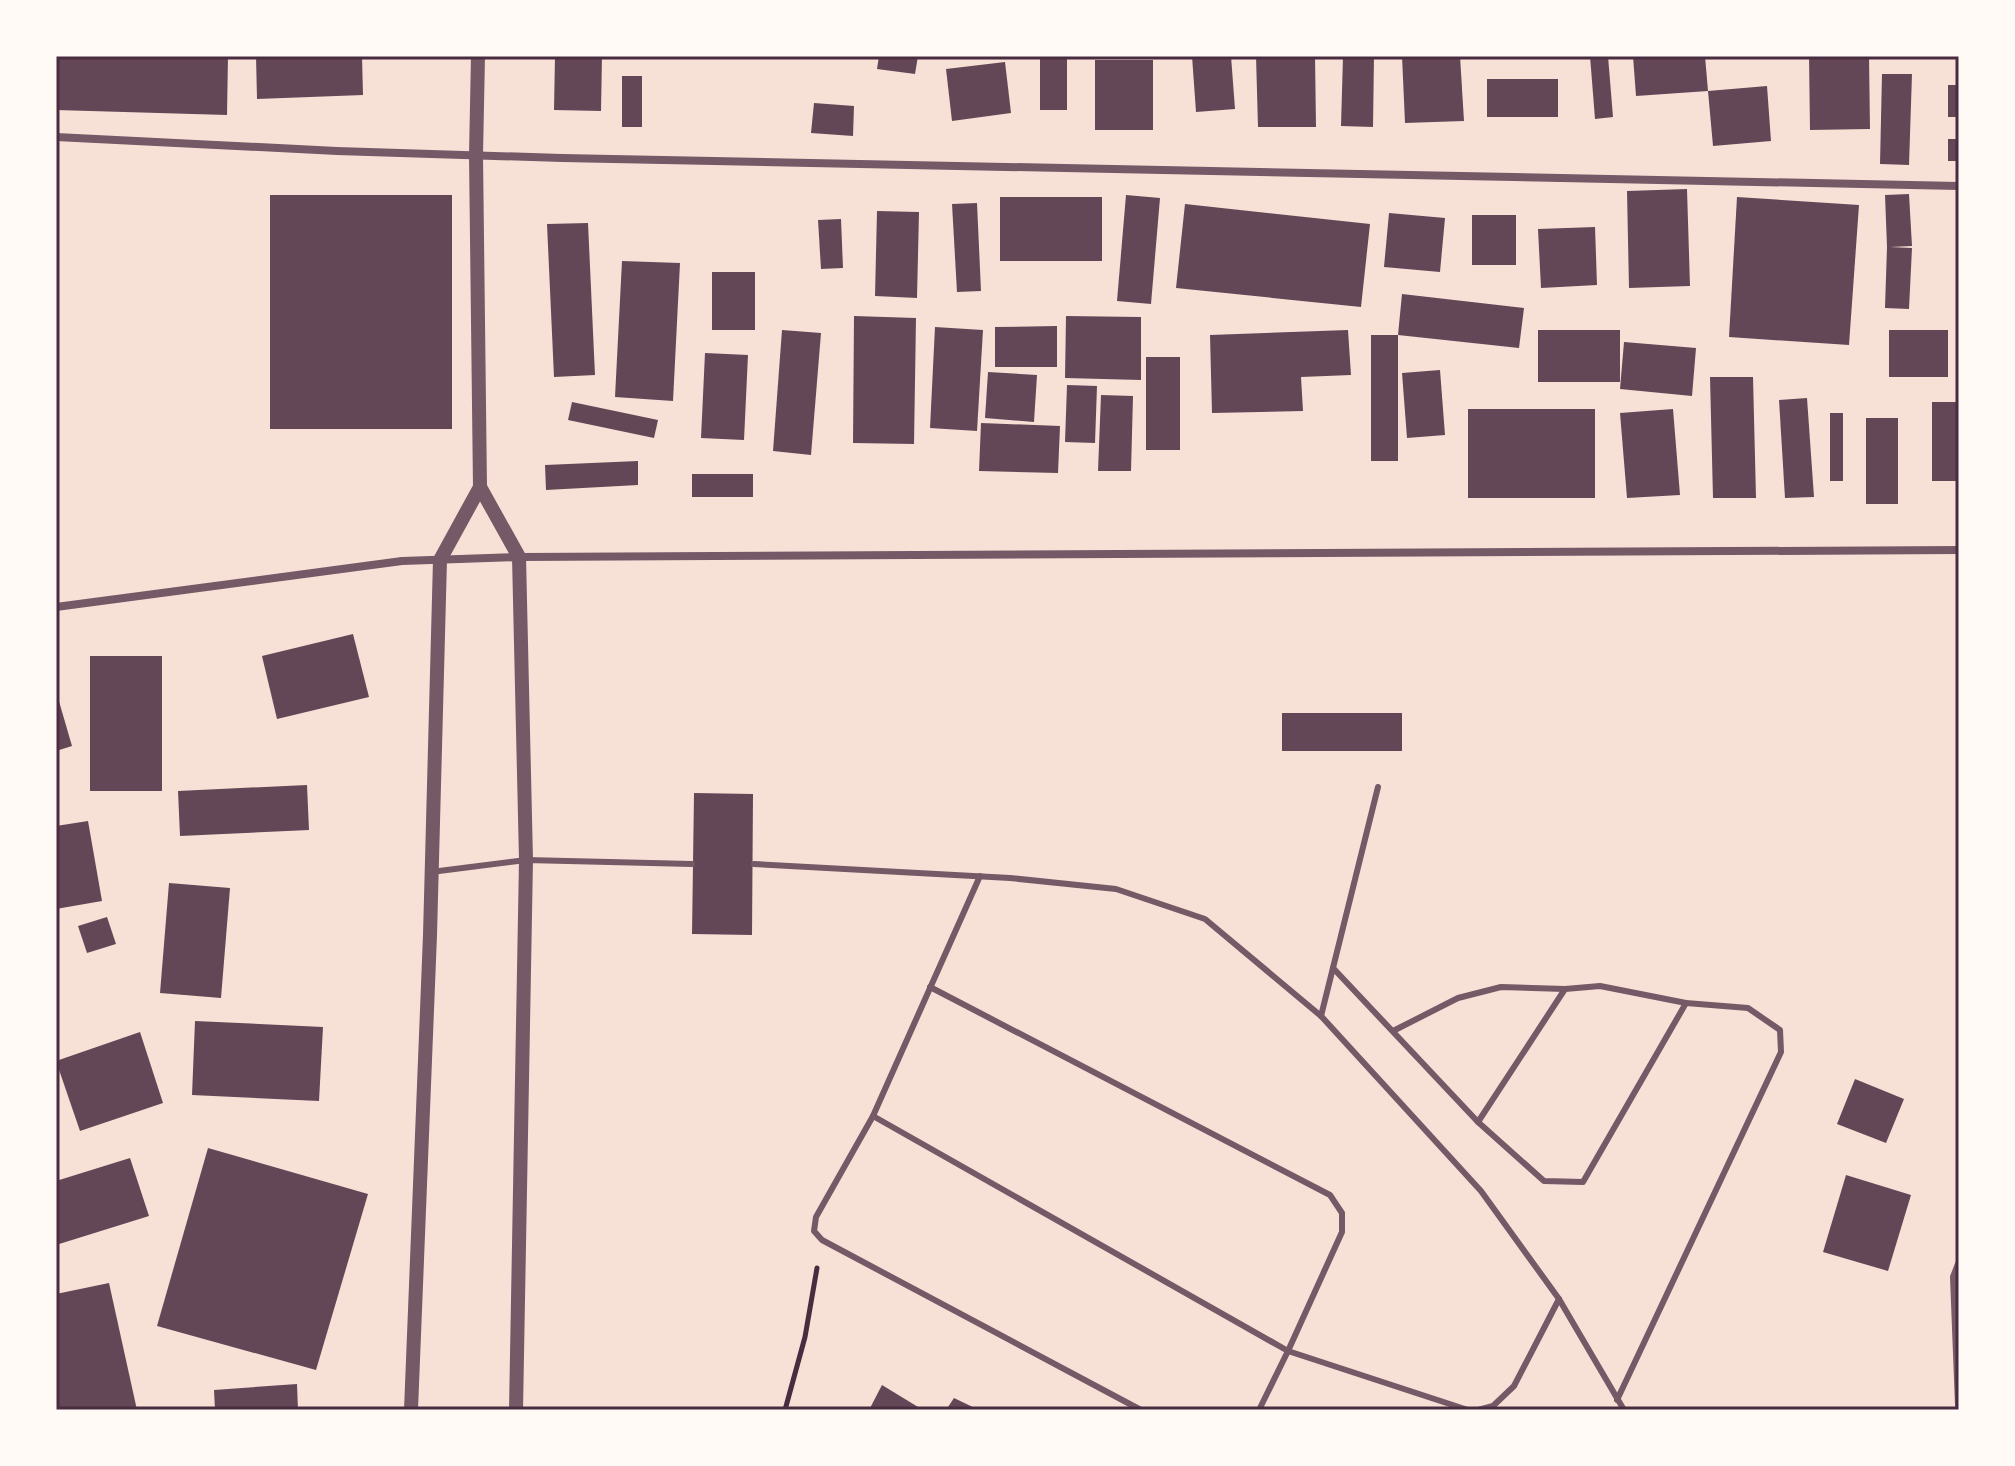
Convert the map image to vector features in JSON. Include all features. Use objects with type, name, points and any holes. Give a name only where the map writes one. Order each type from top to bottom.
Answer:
[{"type":"street","points":[[478,56],[476,155],[480,487],[519,557],[526,860],[516,1410]]},
{"type":"street","points":[[56,137],[476,155],[1959,186]]},
{"type":"street","points":[[411,1410],[430,935],[440,560],[480,487]]},
{"type":"street","points":[[56,607],[402,561],[519,557],[1959,550]]},
{"type":"street","points":[[1959,1264],[1954,1277],[1959,1405]]},
{"type":"lane","points":[[1321,1016],[1378,787]]},
{"type":"lane","points":[[431,872],[526,860],[692,864]]},
{"type":"lane","points":[[754,864],[980,876],[1116,889],[1205,919],[1321,1016],[1481,1191],[1559,1299],[1624,1410]]},
{"type":"lane","points":[[980,876],[873,1116],[816,1217],[814,1231],[822,1240],[1141,1410]]},
{"type":"lane","points":[[1333,968],[1478,1122],[1544,1181],[1583,1182],[1686,1003]]},
{"type":"lane","points":[[1393,1031],[1458,998],[1501,987],[1565,989],[1600,986],[1686,1003],[1748,1008],[1780,1030],[1781,1052],[1617,1400]]},
{"type":"lane","points":[[930,987],[1330,1195],[1342,1213],[1342,1232],[1259,1410]]},
{"type":"lane","points":[[1478,1122],[1565,989]]},
{"type":"lane","points":[[873,1116],[1288,1351],[1468,1410]]},
{"type":"lane","points":[[1478,1410],[1493,1406],[1514,1386],[1559,1299]]},
{"type":"path","points":[[785,1410],[805,1337],[822,1240]]},
{"type":"building","points":[[56,56],[228,56],[227,115],[56,110]]},
{"type":"building","points":[[256,56],[362,56],[363,95],[257,99]]},
{"type":"building","points":[[555,56],[602,56],[601,111],[554,110]]},
{"type":"building","points":[[879,56],[918,56],[915,74],[877,69]]},
{"type":"building","points":[[1040,56],[1067,56],[1067,110],[1040,110]]},
{"type":"building","points":[[1192,56],[1231,56],[1235,109],[1196,112]]},
{"type":"building","points":[[1256,56],[1315,56],[1316,127],[1258,127]]},
{"type":"building","points":[[1343,56],[1374,56],[1373,127],[1341,126]]},
{"type":"building","points":[[1402,56],[1460,56],[1464,121],[1405,123]]},
{"type":"building","points":[[1590,56],[1608,56],[1613,117],[1595,119]]},
{"type":"building","points":[[1633,56],[1705,56],[1708,91],[1636,96]]},
{"type":"building","points":[[1809,56],[1869,56],[1870,129],[1810,130]]},
{"type":"building","points":[[1095,60],[1153,60],[1153,130],[1095,130]]},
{"type":"building","points":[[1005,62],[1011,113],[952,121],[946,69]]},
{"type":"building","points":[[1882,74],[1912,74],[1909,165],[1880,164]]},
{"type":"building","points":[[622,76],[642,76],[642,127],[622,127]]},
{"type":"building","points":[[1487,79],[1558,79],[1558,117],[1487,117]]},
{"type":"building","points":[[1948,85],[1959,85],[1959,117],[1948,117]]},
{"type":"building","points":[[1767,86],[1771,141],[1713,146],[1708,91]]},
{"type":"building","points":[[814,103],[854,106],[853,136],[811,133]]},
{"type":"building","points":[[1948,139],[1959,139],[1959,161],[1948,161]]},
{"type":"building","points":[[1687,189],[1690,286],[1629,288],[1627,191]]},
{"type":"building","points":[[1909,194],[1912,246],[1890,247],[1912,248],[1909,309],[1885,308],[1885,195]]},
{"type":"building","points":[[270,195],[452,195],[452,429],[270,429]]},
{"type":"building","points":[[1126,195],[1160,198],[1151,304],[1117,301]]},
{"type":"building","points":[[1000,197],[1102,197],[1102,261],[1000,261]]},
{"type":"building","points":[[1737,197],[1859,205],[1849,345],[1729,337]]},
{"type":"building","points":[[977,203],[981,291],[957,292],[952,204]]},
{"type":"building","points":[[1185,204],[1370,224],[1361,307],[1176,288]]},
{"type":"building","points":[[877,211],[919,212],[917,298],[875,296]]},
{"type":"building","points":[[1389,213],[1445,218],[1440,272],[1384,267]]},
{"type":"building","points":[[1472,215],[1516,215],[1516,265],[1472,265]]},
{"type":"building","points":[[841,219],[843,268],[821,269],[818,220]]},
{"type":"building","points":[[588,223],[595,375],[554,377],[547,224]]},
{"type":"building","points":[[1595,227],[1597,285],[1541,288],[1538,229]]},
{"type":"building","points":[[622,261],[680,263],[673,401],[615,397]]},
{"type":"building","points":[[712,272],[755,272],[755,330],[712,330]]},
{"type":"building","points":[[1402,294],[1524,308],[1519,348],[1398,335]]},
{"type":"building","points":[[854,316],[916,318],[914,444],[853,443]]},
{"type":"building","points":[[1066,316],[1141,317],[1141,380],[1065,378]]},
{"type":"building","points":[[1057,326],[1057,367],[995,367],[995,327]]},
{"type":"building","points":[[935,327],[983,330],[977,431],[930,428]]},
{"type":"building","points":[[782,330],[821,333],[811,455],[773,451]]},
{"type":"building","points":[[1348,330],[1351,375],[1301,377],[1303,411],[1212,413],[1210,335]]},
{"type":"building","points":[[1538,330],[1620,330],[1620,382],[1538,382]]},
{"type":"building","points":[[1889,330],[1948,330],[1948,377],[1889,377]]},
{"type":"building","points":[[1371,335],[1398,335],[1398,461],[1371,461]]},
{"type":"building","points":[[1624,342],[1696,348],[1692,396],[1620,389]]},
{"type":"building","points":[[705,353],[748,355],[744,440],[701,438]]},
{"type":"building","points":[[1146,357],[1180,357],[1180,450],[1146,450]]},
{"type":"building","points":[[1440,370],[1445,435],[1407,438],[1402,373]]},
{"type":"building","points":[[988,372],[1037,375],[1034,422],[985,418]]},
{"type":"building","points":[[1710,377],[1753,377],[1756,498],[1713,498]]},
{"type":"building","points":[[1067,385],[1097,386],[1095,443],[1065,442]]},
{"type":"building","points":[[1101,395],[1133,396],[1131,471],[1098,471]]},
{"type":"building","points":[[1807,398],[1814,497],[1785,498],[1779,400]]},
{"type":"building","points":[[572,402],[658,420],[654,438],[568,420]]},
{"type":"building","points":[[1932,402],[1959,402],[1959,481],[1932,481]]},
{"type":"building","points":[[1468,409],[1595,409],[1595,498],[1468,498]]},
{"type":"building","points":[[1673,409],[1680,495],[1627,498],[1620,413]]},
{"type":"building","points":[[1830,413],[1843,413],[1843,481],[1830,481]]},
{"type":"building","points":[[1866,418],[1898,418],[1898,504],[1866,504]]},
{"type":"building","points":[[981,423],[1060,426],[1058,473],[979,471]]},
{"type":"building","points":[[638,461],[638,485],[546,490],[545,465]]},
{"type":"building","points":[[692,474],[753,474],[753,497],[692,497]]},
{"type":"building","points":[[353,634],[369,697],[277,719],[262,656]]},
{"type":"building","points":[[90,656],[162,656],[162,791],[90,791]]},
{"type":"building","points":[[56,691],[72,746],[56,751]]},
{"type":"building","points":[[1282,713],[1402,713],[1402,751],[1282,751]]},
{"type":"building","points":[[307,785],[309,830],[180,836],[178,791]]},
{"type":"building","points":[[694,793],[753,794],[752,935],[692,934]]},
{"type":"building","points":[[88,821],[102,901],[56,909],[56,826]]},
{"type":"building","points":[[169,883],[230,888],[221,998],[160,993]]},
{"type":"building","points":[[107,917],[116,944],[87,953],[78,926]]},
{"type":"building","points":[[195,1021],[323,1027],[319,1101],[192,1095]]},
{"type":"building","points":[[140,1032],[163,1103],[80,1131],[56,1061]]},
{"type":"building","points":[[1855,1079],[1904,1099],[1886,1143],[1837,1124]]},
{"type":"building","points":[[208,1148],[368,1194],[316,1370],[157,1326]]},
{"type":"building","points":[[130,1158],[149,1216],[56,1245],[56,1181]]},
{"type":"building","points":[[1846,1175],[1911,1195],[1888,1271],[1823,1252]]},
{"type":"building","points":[[109,1283],[137,1410],[56,1410],[56,1294]]},
{"type":"building","points":[[297,1384],[298,1410],[215,1410],[214,1390]]},
{"type":"building","points":[[882,1385],[923,1410],[869,1410]]},
{"type":"building","points":[[954,1398],[979,1410],[946,1410]]}]
